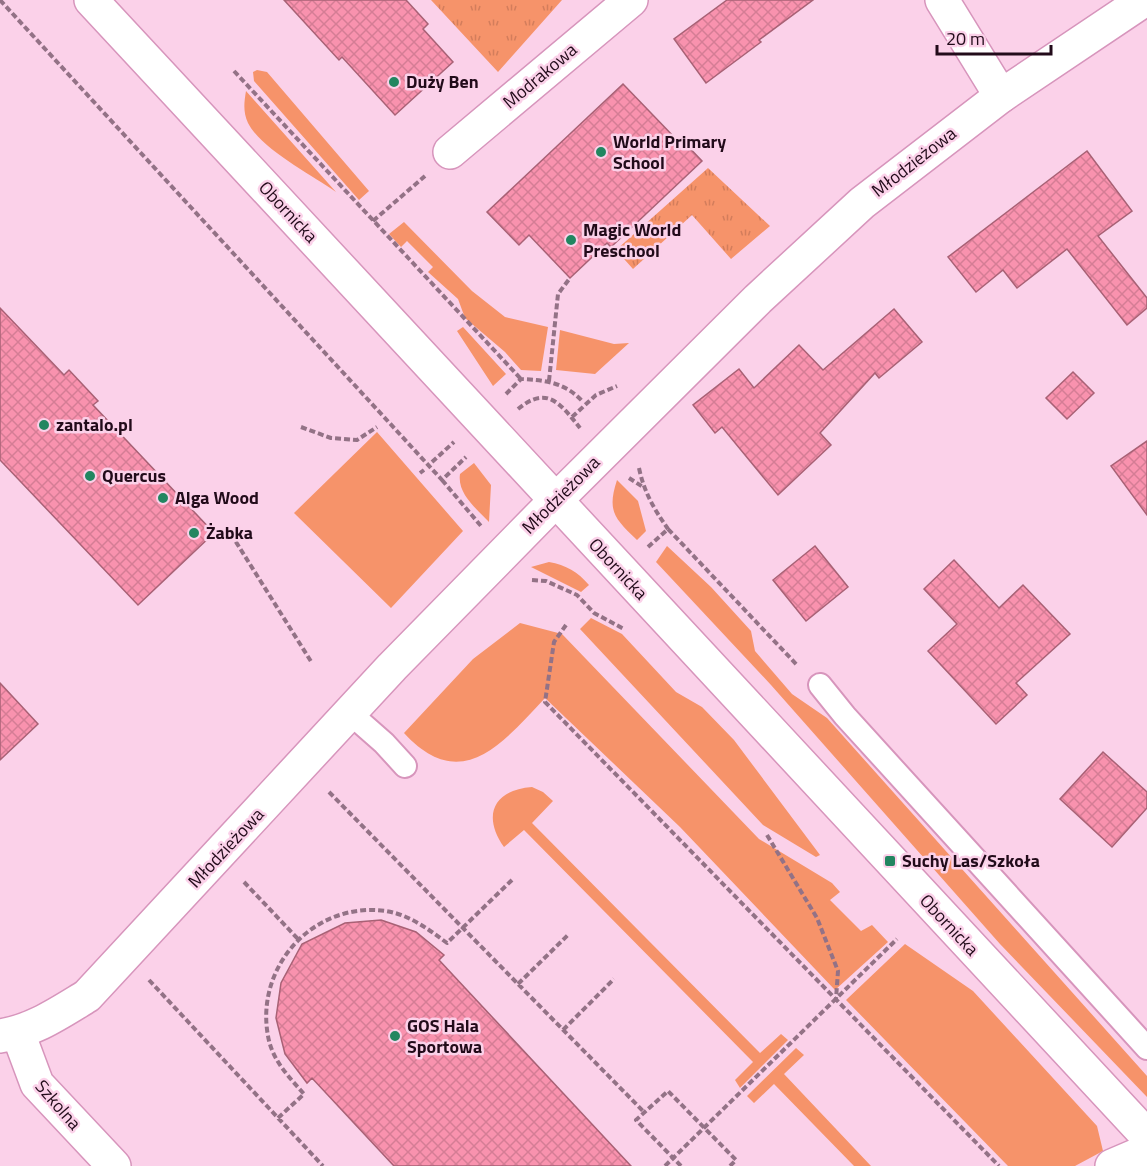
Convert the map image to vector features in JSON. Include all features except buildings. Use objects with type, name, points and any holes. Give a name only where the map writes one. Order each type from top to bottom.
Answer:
[{"type":"street","name":"Obornicka","points":[[91,0],[1147,1136]]},
{"type":"street","name":"Modrakowa","points":[[450,152],[631,0]]},
{"type":"street","points":[[942,0],[1001,96]]},
{"type":"street","name":"Młodzieżowa","points":[[9,1035],[48,1020],[87,996],[351,714],[392,667],[758,299],[839,224],[952,131],[1144,0]]},
{"type":"street","name":"Szkolna","points":[[9,1035],[37,1084],[114,1166]]},
{"type":"street","points":[[1112,1166],[1147,1151]]},
{"type":"lane","points":[[820,685],[853,725],[1147,1048]]},
{"type":"lane","points":[[351,714],[384,743],[405,766]]},
{"type":"path","points":[[0,0],[442,480],[483,528]]},
{"type":"path","points":[[234,71],[521,379],[549,381],[572,390],[583,402]]},
{"type":"path","points":[[373,221],[450,152]]},
{"type":"path","points":[[549,381],[558,294],[570,278]]},
{"type":"path","points":[[500,400],[521,379]]},
{"type":"path","points":[[572,417],[596,395],[628,381]]},
{"type":"path","points":[[513,413],[536,396],[545,396],[572,417],[579,428]]},
{"type":"path","points":[[301,427],[331,438],[357,440],[377,427]]},
{"type":"path","points":[[432,462],[455,441]]},
{"type":"path","points":[[442,480],[468,456]]},
{"type":"path","points":[[636,459],[643,487],[654,509],[668,529],[803,672],[820,685]]},
{"type":"path","points":[[643,552],[668,529]]},
{"type":"path","points":[[231,534],[312,663]]},
{"type":"path","points":[[532,580],[546,581],[577,595],[594,613],[627,632]]},
{"type":"path","points":[[566,625],[554,642],[545,702],[999,1166]]},
{"type":"path","points":[[329,792],[644,1112]]},
{"type":"path","points":[[767,835],[817,918],[837,971],[836,999]]},
{"type":"path","points":[[278,1118],[304,1094],[281,1069],[268,1038],[266,1004],[275,970],[298,939],[321,921],[353,911],[387,911],[420,922],[447,943],[514,878]]},
{"type":"path","points":[[244,882],[298,939]]},
{"type":"path","points":[[518,984],[568,934]]},
{"type":"path","points":[[665,1166],[897,939]]},
{"type":"path","points":[[145,976],[323,1166]]},
{"type":"path","points":[[563,1030],[614,979]]},
{"type":"path","points":[[681,1166],[636,1120],[668,1091],[736,1160],[730,1166]]},
{"type":"green space","points":[[431,0],[562,0],[498,72]]},
{"type":"green space","points":[[257,70],[267,72],[369,191],[359,200],[254,81],[253,72]]},
{"type":"green space","points":[[246,91],[336,192],[275,152],[255,133],[245,115]]},
{"type":"green space","points":[[708,168],[770,226],[731,259],[692,215],[633,269],[616,250]]},
{"type":"green space","points":[[404,222],[472,291],[505,317],[548,327],[541,371],[521,370],[505,352],[465,318],[458,299],[428,272],[433,267],[407,241],[401,247],[389,234]]},
{"type":"green space","points":[[463,327],[506,374],[493,386],[457,331]]},
{"type":"green space","points":[[560,330],[614,344],[629,343],[595,374],[556,370]]},
{"type":"green space","points":[[377,432],[463,531],[391,608],[294,513]]},
{"type":"green space","points":[[474,463],[491,485],[489,522],[469,501],[460,481],[460,474]]},
{"type":"green space","points":[[617,480],[638,501],[646,531],[637,540],[618,520],[613,507]]},
{"type":"green space","points":[[667,546],[711,587],[751,631],[755,651],[792,694],[827,718],[1147,1076],[1147,1097],[1000,944],[771,685],[656,562]]},
{"type":"green space","points":[[549,562],[571,570],[589,585],[581,592],[531,567]]},
{"type":"green space","points":[[591,618],[622,634],[676,692],[702,707],[734,740],[820,855],[816,857],[763,825],[580,629]]},
{"type":"green space","points":[[520,623],[562,634],[759,839],[832,883],[840,892],[830,900],[861,931],[872,925],[888,942],[835,990],[680,827],[545,698],[497,746],[480,756],[462,761],[444,760],[425,751],[404,733],[473,659]]},
{"type":"green space","points":[[532,787],[543,792],[553,801],[532,823],[760,1053],[781,1034],[788,1040],[740,1088],[735,1080],[753,1062],[524,830],[504,847],[497,836],[494,825],[495,806],[508,793]]},
{"type":"green space","points":[[905,944],[973,991],[1097,1126],[1103,1151],[1075,1166],[1008,1166],[846,1000]]},
{"type":"green space","points":[[796,1048],[804,1055],[784,1074],[871,1166],[854,1166],[774,1084],[754,1103],[747,1096]]},
{"type":"place","name":"Duży Ben","points":[[394,82]]},
{"type":"place","name":"World Primary School","points":[[601,152]]},
{"type":"place","name":"Magic World Preschool","points":[[571,240]]},
{"type":"place","name":"zantalo.pl","points":[[44,425]]},
{"type":"place","name":"Quercus","points":[[90,476]]},
{"type":"place","name":"Alga Wood","points":[[163,498]]},
{"type":"place","name":"Żabka","points":[[194,533]]},
{"type":"place","name":"Suchy Las/Szkoła","points":[[890,861]]},
{"type":"place","name":"GOS Hala Sportowa","points":[[395,1036]]}]
